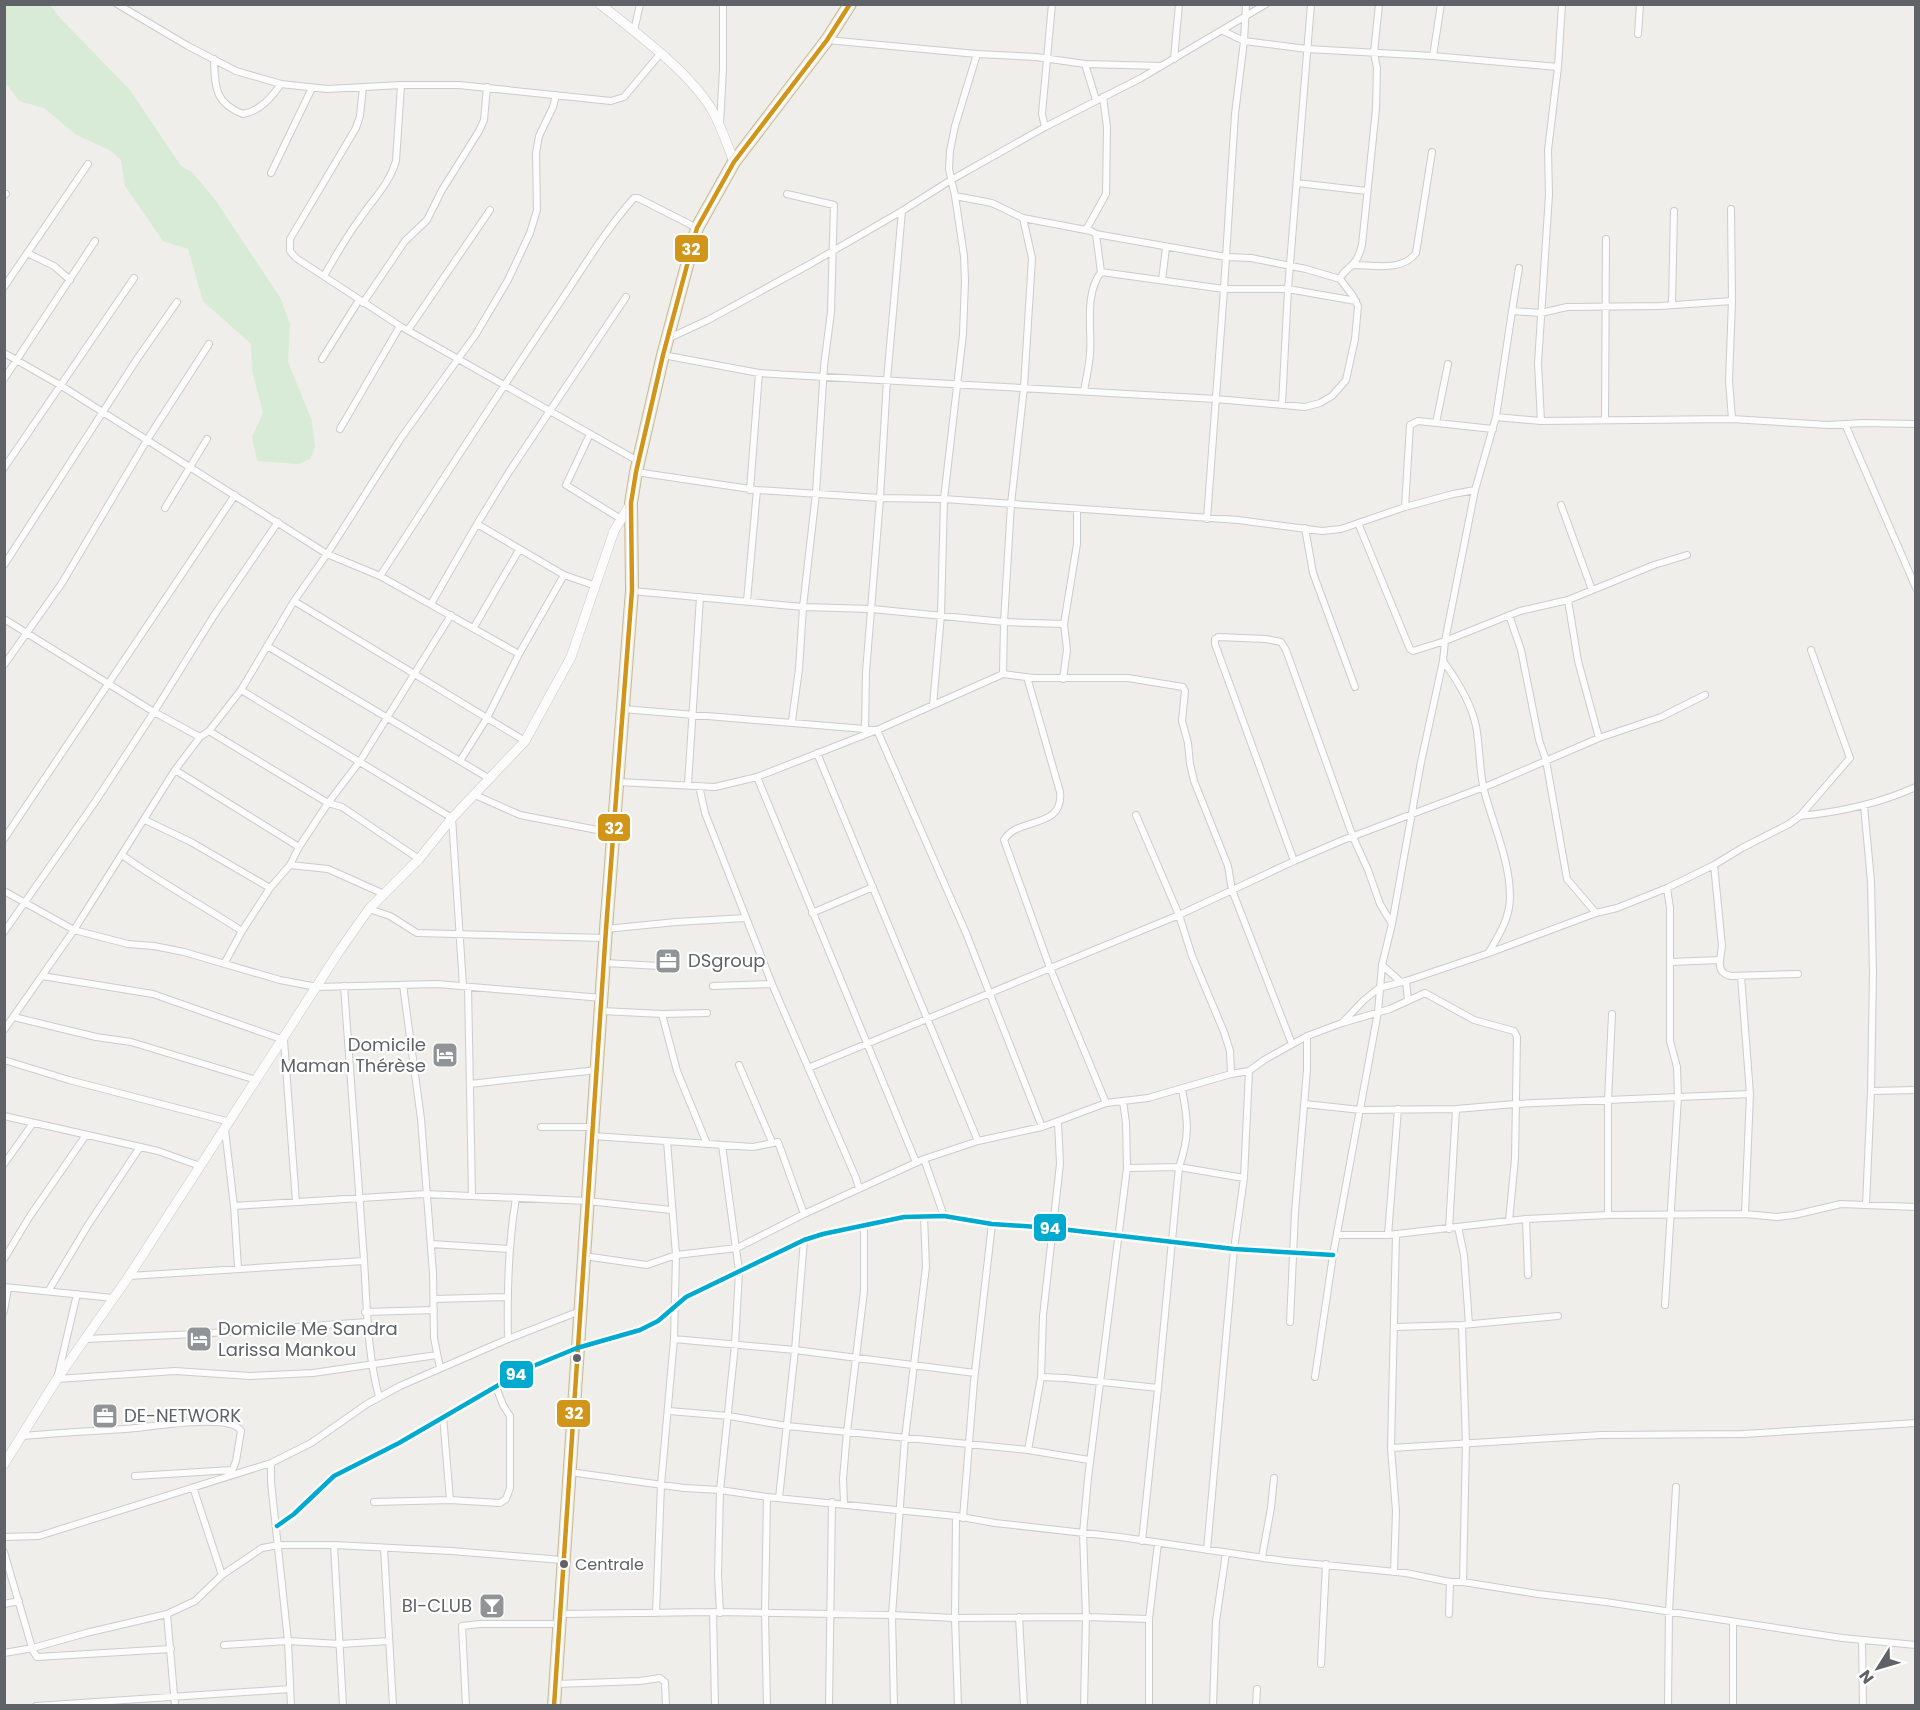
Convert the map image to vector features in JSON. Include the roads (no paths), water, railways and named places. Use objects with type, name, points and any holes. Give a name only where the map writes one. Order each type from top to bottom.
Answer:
[{"type":"highway","points":[[554,1706],[562,1560],[632,591],[631,503],[637,467],[667,339],[697,228],[734,162],[827,40],[850,4]]},
{"type":"street","points":[[117,4],[236,71],[281,84],[312,88],[459,85],[611,101],[624,97],[660,54]]},
{"type":"street","points":[[600,4],[660,54],[701,94],[720,125],[734,162]]},
{"type":"street","points":[[634,31],[640,4]]},
{"type":"street","points":[[720,125],[723,4]]},
{"type":"street","points":[[1045,127],[1042,114],[1052,4]]},
{"type":"street","points":[[1174,59],[1179,4]]},
{"type":"street","points":[[1207,519],[1235,114],[1246,4]]},
{"type":"street","points":[[667,339],[708,320],[832,251],[951,180],[1174,59],[1266,4]]},
{"type":"street","points":[[1282,405],[1288,289],[1311,4]]},
{"type":"street","points":[[1341,279],[1342,273],[1353,265],[1359,255],[1362,244],[1376,109],[1377,68],[1374,53],[1379,4]]},
{"type":"street","points":[[1433,56],[1441,4]]},
{"type":"street","points":[[1541,421],[1538,363],[1549,195],[1548,150],[1558,67],[1562,4]]},
{"type":"street","points":[[1638,34],[1640,4]]},
{"type":"street","points":[[1223,31],[1244,41],[1307,49],[1433,56],[1558,67]]},
{"type":"street","points":[[827,40],[1047,58],[1085,64],[1161,66]]},
{"type":"street","points":[[933,705],[941,615],[944,499],[963,334],[966,281],[955,196],[949,169],[953,134],[977,54]]},
{"type":"street","points":[[214,58],[216,91],[227,105],[243,114],[264,104],[281,84]]},
{"type":"street","points":[[1085,64],[1096,100]]},
{"type":"street","points":[[324,276],[359,219],[393,171],[396,161],[401,85]]},
{"type":"street","points":[[363,87],[360,116],[356,128],[290,239],[290,251],[296,258],[361,302],[590,435],[637,467],[753,490],[880,498],[944,499],[1238,520],[1333,531],[1405,507],[1475,490]]},
{"type":"street","points":[[322,359],[405,241],[427,220],[442,190],[479,131],[484,120],[488,87]]},
{"type":"street","points":[[271,173],[312,88]]},
{"type":"street","points":[[4,1030],[74,930],[175,770],[241,690],[294,601],[327,554],[377,473],[476,334],[508,280],[530,233],[539,203],[536,153],[539,136],[554,107],[556,95]]},
{"type":"street","points":[[1086,230],[1106,194],[1107,127],[1103,97]]},
{"type":"street","points":[[1353,265],[1399,266],[1410,261],[1416,253],[1432,152]]},
{"type":"street","points":[[4,287],[88,164]]},
{"type":"street","points":[[1297,183],[1367,191]]},
{"type":"street","points":[[787,194],[833,204],[831,312],[816,494],[803,607],[800,669],[792,721]]},
{"type":"street","points":[[663,355],[759,373],[1024,387],[1305,407],[1320,403],[1332,396],[1346,380],[1355,339],[1358,306],[1341,279],[1251,258],[1226,257],[1166,248],[1096,234],[1023,218],[992,203],[955,196]]},
{"type":"street","points":[[380,576],[504,385],[572,286],[603,235],[634,198],[697,228]]},
{"type":"street","points":[[1731,209],[1732,301],[1729,381],[1732,419]]},
{"type":"street","points":[[408,330],[490,210]]},
{"type":"street","points":[[865,729],[866,672],[902,211]]},
{"type":"street","points":[[1672,304],[1674,211]]},
{"type":"street","points":[[1004,674],[1004,622],[1011,504],[1024,387],[1032,258],[1023,218]]},
{"type":"street","points":[[1084,391],[1090,355],[1091,305],[1094,284],[1101,272],[1096,234]]},
{"type":"street","points":[[1605,420],[1606,239]]},
{"type":"street","points":[[4,379],[95,241]]},
{"type":"street","points":[[1162,280],[1166,248]]},
{"type":"street","points":[[27,254],[54,266],[70,280]]},
{"type":"street","points":[[1315,1377],[1333,1255],[1378,1012],[1382,965],[1392,924],[1421,762],[1443,661],[1445,640],[1475,490],[1497,417],[1519,268]]},
{"type":"street","points":[[1101,272],[1224,289],[1288,289],[1356,301]]},
{"type":"street","points":[[4,468],[134,278]]},
{"type":"street","points":[[431,604],[509,472],[626,297]]},
{"type":"street","points":[[1512,311],[1540,313],[1567,307],[1732,301]]},
{"type":"street","points":[[4,565],[137,359],[177,302]]},
{"type":"street","points":[[340,429],[400,326]]},
{"type":"street","points":[[4,665],[62,583],[147,440],[209,344]]},
{"type":"street","points":[[4,353],[60,385],[327,554],[380,576],[519,654]]},
{"type":"street","points":[[1436,423],[1448,364]]},
{"type":"street","points":[[747,601],[759,373]]},
{"type":"street","points":[[1497,417],[1541,421],[1732,419],[1845,424],[1916,424]]},
{"type":"street","points":[[1405,507],[1410,426],[1418,421],[1493,429]]},
{"type":"street","points":[[1845,424],[1916,588]]},
{"type":"street","points":[[590,435],[566,485],[621,519]]},
{"type":"street","points":[[165,508],[207,439]]},
{"type":"street","points":[[4,838],[137,637],[235,495]]},
{"type":"street","points":[[4,1464],[57,1379],[129,1276],[369,909],[419,859],[452,819],[525,741],[571,657],[612,538],[631,503]]},
{"type":"street","points":[[1561,505],[1592,590]]},
{"type":"street","points":[[1063,679],[1067,650],[1064,624],[1077,544],[1077,509]]},
{"type":"street","points":[[4,932],[154,712],[213,617],[278,522]]},
{"type":"street","points":[[1358,523],[1410,648],[1417,651],[1509,615],[1568,600],[1654,565],[1687,555]]},
{"type":"street","points":[[477,524],[564,575],[596,586]]},
{"type":"street","points":[[1305,528],[1316,581],[1355,687]]},
{"type":"street","points":[[474,627],[519,550]]},
{"type":"street","points":[[460,761],[487,718],[519,654],[564,575]]},
{"type":"street","points":[[632,591],[803,607],[872,609],[1004,622],[1064,624]]},
{"type":"street","points":[[688,785],[700,597]]},
{"type":"street","points":[[1568,600],[1578,661],[1599,738]]},
{"type":"street","points":[[294,601],[525,741]]},
{"type":"street","points":[[224,964],[270,888],[290,865],[328,803],[360,761],[451,615]]},
{"type":"street","points":[[1509,615],[1521,650],[1539,740],[1546,760],[1567,879],[1596,913]]},
{"type":"street","points":[[4,619],[154,712],[200,737]]},
{"type":"street","points":[[1294,861],[1218,654],[1215,639],[1218,636],[1281,642],[1286,650],[1353,837],[1380,904],[1392,924]]},
{"type":"street","points":[[267,646],[490,779]]},
{"type":"street","points":[[1342,1023],[1379,988],[1403,982],[1596,913],[1617,908],[1667,888],[1789,825],[1800,816],[1850,759],[1811,650]]},
{"type":"street","points":[[1443,661],[1458,681],[1475,724],[1483,788],[1502,847],[1510,898],[1505,925],[1489,953]]},
{"type":"street","points":[[618,782],[724,786],[757,777],[877,730],[1004,674],[1063,679],[1128,678],[1183,687],[1185,691],[1182,721],[1194,781],[1228,866],[1232,890],[1292,1044]]},
{"type":"street","points":[[1027,677],[1061,802],[1055,812],[1044,821],[1014,830],[1004,840],[1050,968],[1106,1103]]},
{"type":"street","points":[[241,690],[452,819]]},
{"type":"street","points":[[808,1068],[1179,915],[1294,861],[1483,788],[1599,738],[1660,717],[1705,695]]},
{"type":"street","points":[[623,709],[792,721],[877,730]]},
{"type":"street","points":[[877,730],[966,933],[1042,1127]]},
{"type":"street","points":[[209,731],[328,803],[342,807],[419,859]]},
{"type":"street","points":[[818,753],[978,1141]]},
{"type":"street","points":[[175,770],[299,847]]},
{"type":"street","points":[[757,777],[916,1162]]},
{"type":"street","points":[[699,786],[705,813],[772,984],[859,1189]]},
{"type":"street","points":[[1800,816],[1826,814],[1864,806],[1916,788]]},
{"type":"street","points":[[475,795],[520,815],[614,834]]},
{"type":"street","points":[[1864,806],[1871,881],[1873,973],[1866,1205]]},
{"type":"street","points":[[1136,815],[1179,915],[1192,956],[1224,1032],[1230,1051],[1231,1074]]},
{"type":"street","points":[[452,819],[466,987],[472,1195]]},
{"type":"street","points":[[145,820],[191,842],[270,888]]},
{"type":"street","points":[[122,855],[152,877],[191,898],[242,931]]},
{"type":"street","points":[[290,865],[328,869],[384,894]]},
{"type":"street","points":[[1714,865],[1722,946],[1720,969],[1723,973],[1742,976],[1798,974]]},
{"type":"street","points":[[812,913],[873,887]]},
{"type":"street","points":[[1665,1305],[1678,1097],[1677,1067],[1670,1041],[1670,908],[1667,888]]},
{"type":"street","points":[[4,891],[74,930],[128,944],[184,952],[280,980],[317,987],[403,985],[466,987],[603,1004],[662,1014],[707,1013]]},
{"type":"street","points":[[369,909],[390,916],[417,933],[460,935],[606,933],[676,922],[746,918]]},
{"type":"street","points":[[1670,962],[1720,960]]},
{"type":"street","points":[[604,963],[660,966]]},
{"type":"street","points":[[1382,965],[1403,982],[1408,1000]]},
{"type":"street","points":[[42,976],[153,994],[284,1040]]},
{"type":"street","points":[[1742,976],[1750,1094],[1745,1214]]},
{"type":"street","points":[[713,986],[772,984]]},
{"type":"street","points":[[403,985],[421,1119],[437,1355],[440,1368]]},
{"type":"street","points":[[344,986],[364,1261],[365,1312],[379,1397]]},
{"type":"street","points":[[584,1256],[647,1265],[676,1255],[737,1248],[804,1214],[924,1159],[978,1141],[1042,1127],[1106,1103],[1148,1098],[1249,1071],[1307,1036],[1390,1009],[1425,993],[1465,1017],[1516,1033],[1515,1159],[1509,1221]]},
{"type":"street","points":[[662,1014],[677,1071],[706,1144]]},
{"type":"street","points":[[1608,1215],[1608,1101],[1612,1014]]},
{"type":"street","points":[[14,1017],[131,1042],[256,1080]]},
{"type":"street","points":[[1290,1322],[1292,1251],[1305,1104],[1307,1036]]},
{"type":"street","points":[[284,1040],[296,1202]]},
{"type":"street","points":[[4,1060],[227,1126]]},
{"type":"street","points":[[739,1065],[772,1142]]},
{"type":"street","points":[[470,1084],[597,1070]]},
{"type":"street","points":[[1207,1550],[1234,1249],[1244,1178],[1249,1071]]},
{"type":"street","points":[[1142,1541],[1179,1167],[1188,1121],[1182,1089]]},
{"type":"street","points":[[1871,1092],[1916,1090]]},
{"type":"street","points":[[1305,1104],[1361,1110],[1456,1109],[1515,1104],[1750,1094]]},
{"type":"street","points":[[1084,1706],[1086,1617],[1083,1533],[1089,1461],[1101,1383],[1127,1168],[1123,1101]]},
{"type":"street","points":[[1388,1235],[1398,1109]]},
{"type":"street","points":[[1449,1229],[1456,1109]]},
{"type":"street","points":[[4,1116],[140,1147],[200,1166]]},
{"type":"street","points":[[1028,1450],[1041,1377],[1042,1316],[1060,1164],[1058,1122]]},
{"type":"street","points":[[4,1164],[33,1123]]},
{"type":"street","points":[[227,1126],[238,1269]]},
{"type":"street","points":[[541,1126],[706,1144],[763,1146],[772,1142],[779,1143],[804,1214]]},
{"type":"street","points":[[4,1259],[30,1216],[86,1135]]},
{"type":"street","points":[[656,1613],[661,1485],[674,1339],[676,1255],[667,1141]]},
{"type":"street","points":[[715,1706],[720,1490],[729,1416],[739,1271],[722,1145]]},
{"type":"street","points":[[49,1290],[88,1225],[140,1147]]},
{"type":"street","points":[[924,1159],[944,1216]]},
{"type":"street","points":[[1127,1168],[1179,1167],[1244,1178]]},
{"type":"street","points":[[234,1206],[425,1194],[588,1201],[672,1210]]},
{"type":"street","points":[[508,1339],[509,1249],[516,1198]]},
{"type":"street","points":[[1337,1235],[1388,1235],[1526,1219],[1608,1215],[1745,1214],[1777,1217],[1841,1203],[1916,1207]]},
{"type":"street","points":[[894,1706],[892,1615],[905,1438],[926,1267],[924,1216]]},
{"type":"street","points":[[277,1526],[294,1514],[333,1476],[399,1443],[526,1369],[578,1348],[640,1330],[658,1321],[686,1297],[804,1240],[823,1234],[904,1217],[944,1216],[992,1224],[1052,1228],[1234,1249],[1333,1255]]},
{"type":"street","points":[[1526,1219],[1528,1275]]},
{"type":"street","points":[[963,1518],[975,1372],[992,1224]]},
{"type":"street","points":[[844,1504],[843,1479],[847,1431],[864,1291],[864,1226]]},
{"type":"street","points":[[1458,1227],[1464,1255],[1466,1325],[1463,1582]]},
{"type":"street","points":[[1394,1572],[1396,1511],[1391,1448],[1396,1234]]},
{"type":"street","points":[[778,1498],[795,1350],[804,1240]]},
{"type":"street","points":[[431,1244],[509,1249]]},
{"type":"street","points":[[129,1276],[364,1261]]},
{"type":"street","points":[[4,1311],[6,1288],[49,1290],[113,1298]]},
{"type":"street","points":[[57,1379],[77,1293]]},
{"type":"street","points":[[434,1299],[507,1298]]},
{"type":"street","points":[[365,1312],[434,1310]]},
{"type":"street","points":[[4,1537],[39,1536],[231,1473],[271,1463],[311,1443],[379,1397],[440,1368],[580,1311]]},
{"type":"street","points":[[1395,1327],[1466,1325],[1558,1316]]},
{"type":"street","points":[[86,1339],[367,1322]]},
{"type":"street","points":[[674,1339],[795,1350],[975,1372]]},
{"type":"street","points":[[57,1379],[175,1371],[250,1376],[313,1373],[437,1355]]},
{"type":"street","points":[[1041,1377],[1158,1389]]},
{"type":"street","points":[[374,1502],[450,1500],[500,1503],[508,1495],[511,1462],[510,1416],[503,1406],[496,1387]]},
{"type":"street","points":[[669,1411],[729,1416],[787,1426],[1028,1450],[1089,1461]]},
{"type":"street","points":[[443,1416],[450,1500]]},
{"type":"street","points":[[23,1436],[84,1430],[127,1429],[182,1422],[232,1424],[239,1427],[241,1439],[231,1473]]},
{"type":"street","points":[[1391,1448],[1601,1435],[1743,1434],[1916,1423]]},
{"type":"street","points":[[271,1463],[271,1482],[288,1641],[291,1706]]},
{"type":"street","points":[[570,1472],[661,1485],[832,1502],[899,1512],[956,1516],[1226,1553],[1394,1572],[1733,1622],[1916,1645]]},
{"type":"street","points":[[135,1476],[231,1473]]},
{"type":"street","points":[[1262,1557],[1274,1478]]},
{"type":"street","points":[[193,1487],[222,1575]]},
{"type":"street","points":[[1668,1706],[1669,1611],[1676,1487]]},
{"type":"street","points":[[767,1497],[765,1614],[767,1706]]},
{"type":"street","points":[[829,1706],[832,1502]]},
{"type":"street","points":[[956,1516],[955,1618],[958,1706]]},
{"type":"street","points":[[1149,1706],[1149,1619],[1158,1543]]},
{"type":"street","points":[[4,1653],[33,1648],[167,1614],[195,1601],[222,1575],[262,1548],[279,1545],[334,1545],[562,1560]]},
{"type":"street","points":[[334,1545],[343,1706]]},
{"type":"street","points":[[384,1548],[393,1706]]},
{"type":"street","points":[[4,1552],[36,1655],[40,1657],[171,1649]]},
{"type":"street","points":[[1213,1706],[1216,1621],[1226,1553]]},
{"type":"street","points":[[1321,1664],[1326,1564]]},
{"type":"street","points":[[1449,1614],[1450,1582]]},
{"type":"street","points":[[4,1604],[20,1601]]},
{"type":"street","points":[[466,1706],[462,1626],[656,1613],[1149,1619]]},
{"type":"street","points":[[167,1614],[175,1706]]},
{"type":"street","points":[[1019,1617],[1024,1706]]},
{"type":"street","points":[[1732,1706],[1733,1622]]},
{"type":"street","points":[[1862,1640],[1863,1706]]},
{"type":"street","points":[[224,1645],[288,1641],[340,1644],[389,1641]]},
{"type":"street","points":[[555,1684],[640,1681],[660,1678],[666,1685],[666,1706]]},
{"type":"street","points":[[36,1706],[290,1689]]},
{"type":"street","points":[[1256,1706],[1257,1689]]},
{"type":"place","name":"DSgroup","points":[[668,961]]},
{"type":"place","name":"Domicile Maman Thérèse","points":[[445,1055]]},
{"type":"place","name":"Domicile Me Sandra Larissa Mankou","points":[[199,1339]]},
{"type":"place","name":"DE-NETWORK","points":[[105,1416]]},
{"type":"place","name":"Centrale","points":[[564,1564]]},
{"type":"place","name":"BI-CLUB","points":[[492,1606]]}]
